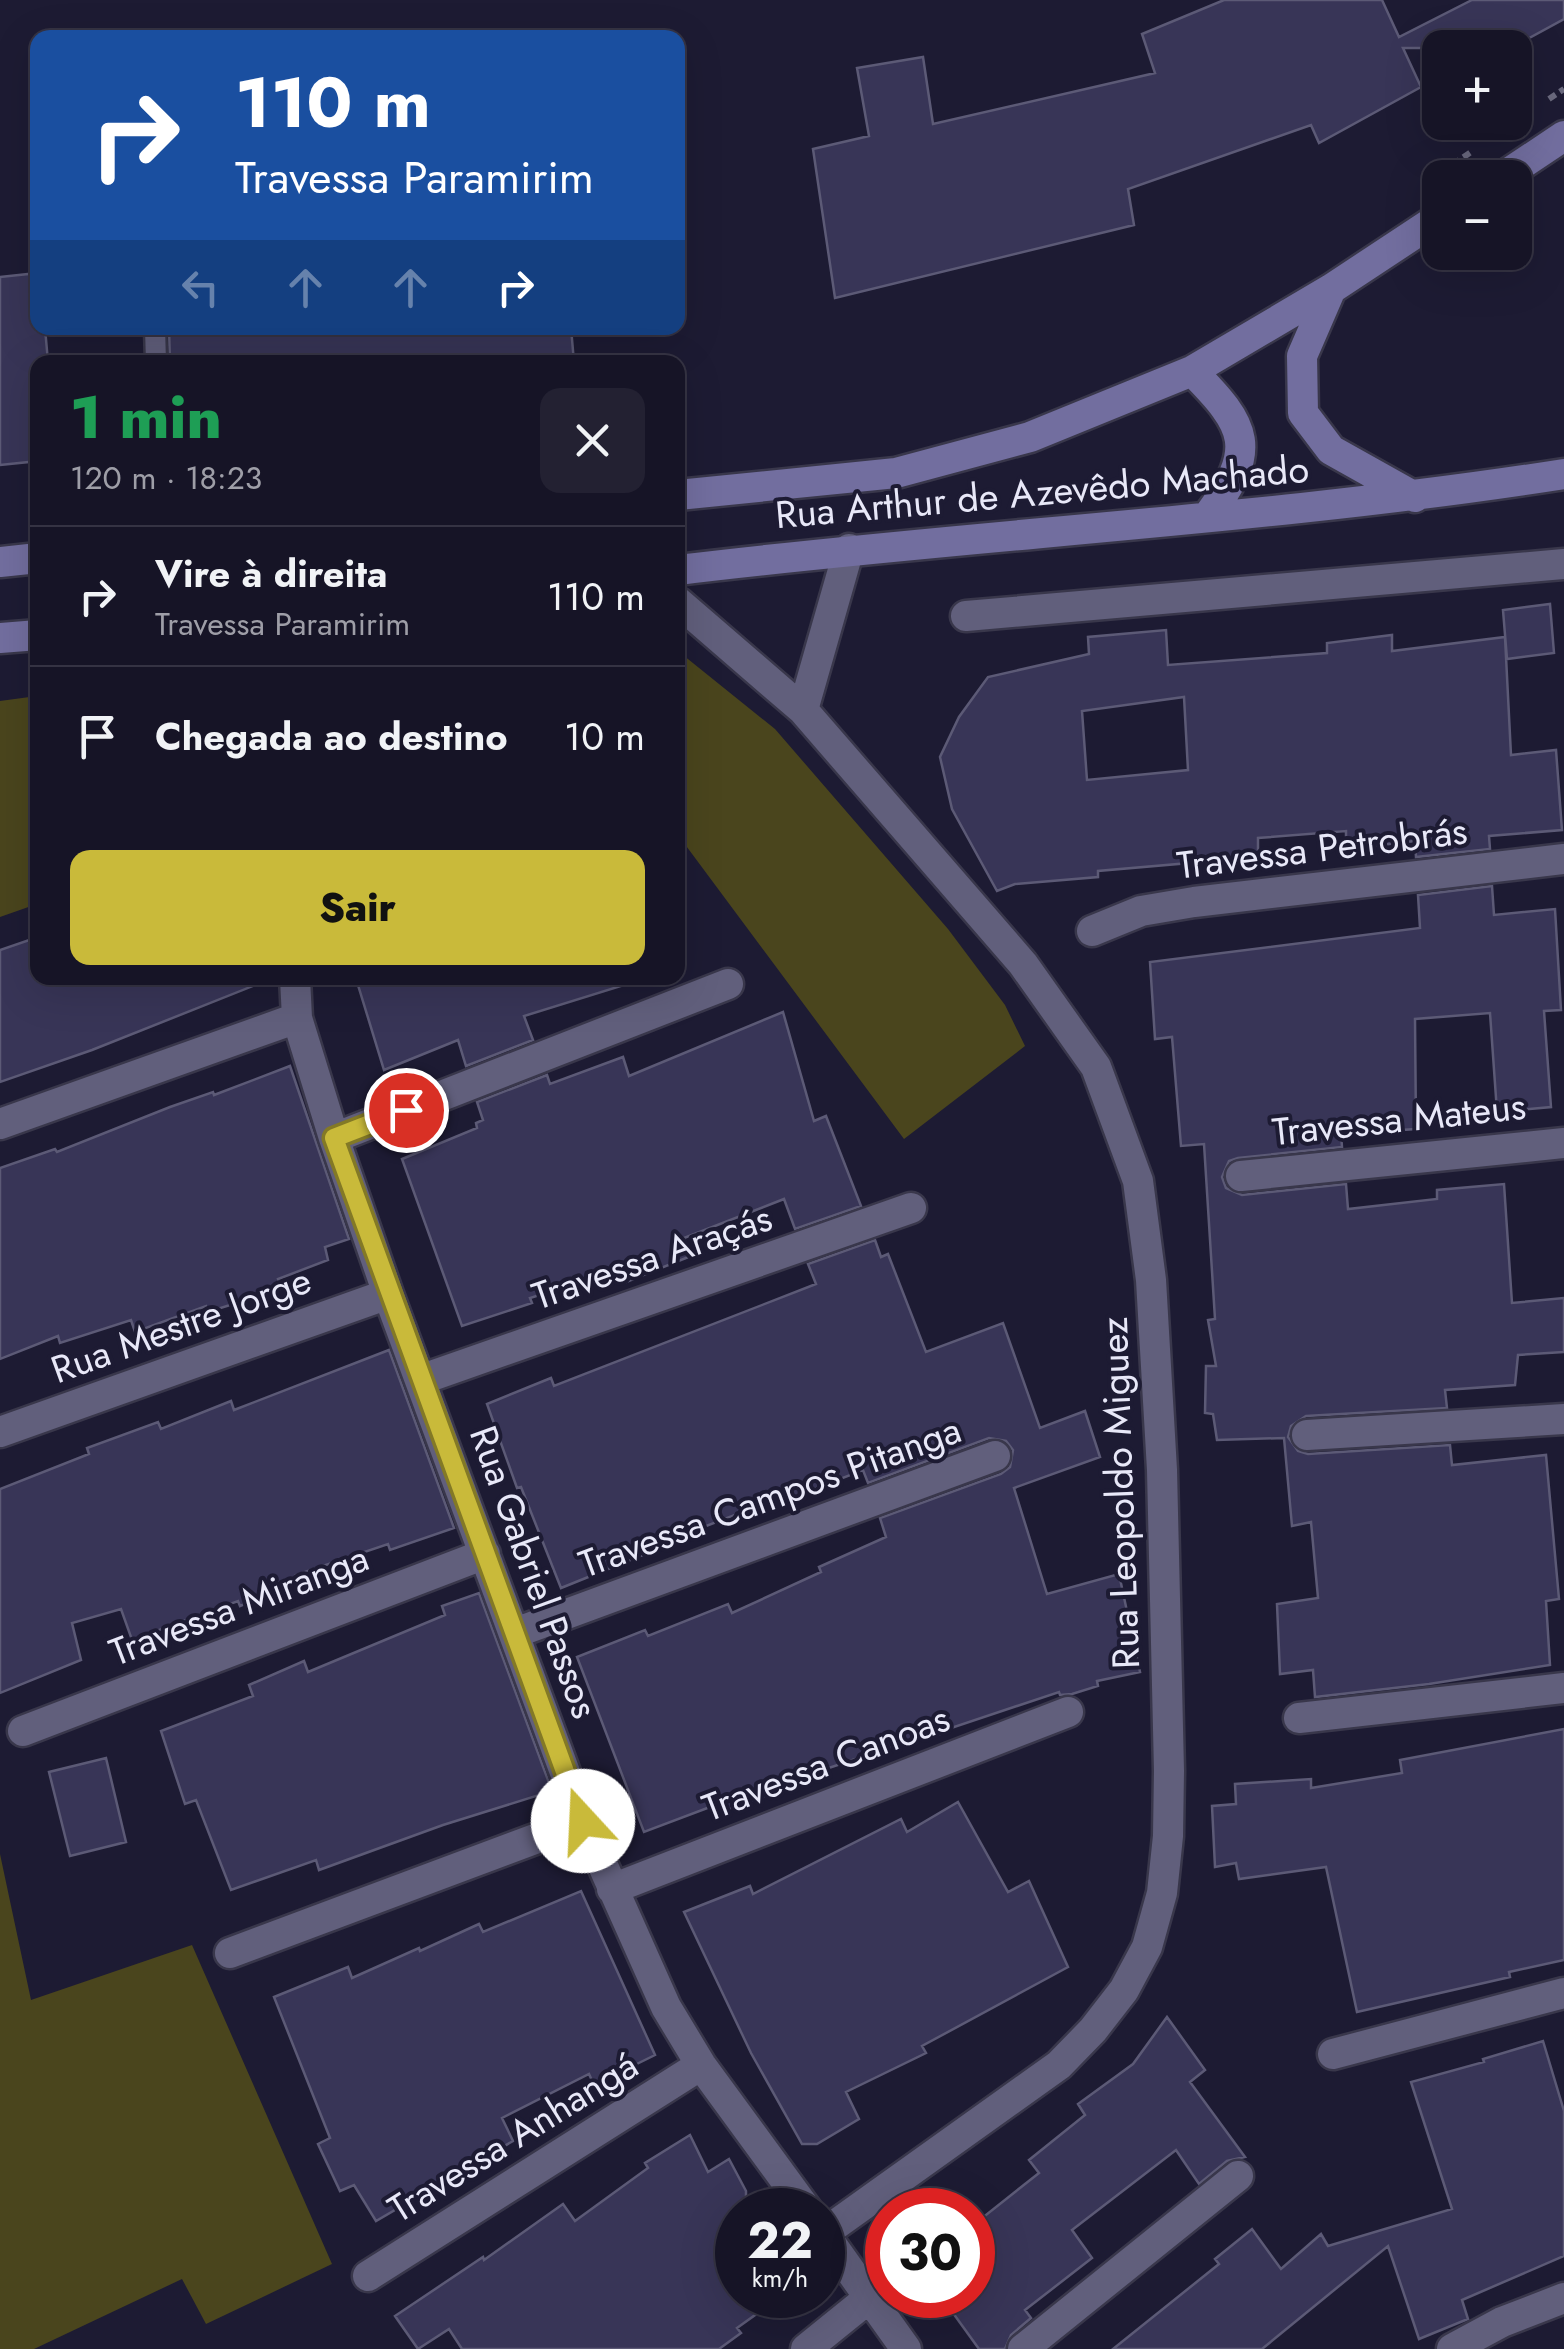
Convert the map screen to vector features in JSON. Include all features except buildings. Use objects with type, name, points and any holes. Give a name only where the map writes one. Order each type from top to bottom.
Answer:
[{"type":"street","points":[[1528,160],[1564,136]]},
{"type":"street","name":"Rua Arthur de Azevêdo Machado","points":[[685,493],[896,473],[1030,437],[1192,370],[1331,289],[1422,230]]},
{"type":"street","points":[[1331,289],[1302,356],[1303,413],[1331,450],[1415,497]]},
{"type":"street","points":[[1192,370],[1229,408],[1241,458],[1228,490],[1208,516]]},
{"type":"street","name":"Rua Arthur de Azevêdo Machado","points":[[685,569],[849,549],[1415,497],[1564,474]]},
{"type":"street","points":[[802,710],[849,549]]},
{"type":"street","points":[[0,562],[30,559]]},
{"type":"street","points":[[966,616],[1564,564]]},
{"type":"street","name":"Rua Leopoldo Miguez","points":[[685,608],[802,710],[1024,964],[1096,1068],[1138,1181],[1151,1280],[1169,1701],[1168,1836],[1162,1892],[1147,1947],[1124,1990],[1094,2030],[1058,2064],[845,2207]]},
{"type":"street","points":[[0,638],[30,635]]},
{"type":"street","name":"Travessa Petrobrás","points":[[1092,931],[1141,911],[1194,902],[1564,860]]},
{"type":"street","points":[[334,1138],[728,984]]},
{"type":"street","name":"Rua Gabriel Passos","points":[[296,985],[297,1018],[334,1138],[583,1821],[666,2007],[701,2065],[791,2188]]},
{"type":"street","points":[[0,1124],[297,1018]]},
{"type":"street","name":"Travessa Mateus","points":[[1241,1176],[1564,1143]]},
{"type":"street","name":"Travessa Araçás","points":[[420,1380],[911,1208]]},
{"type":"street","name":"Rua Mestre Jorge","points":[[0,1432],[388,1294]]},
{"type":"street","points":[[1307,1434],[1564,1420]]},
{"type":"street","name":"Travessa Campos Pitanga","points":[[515,1634],[996,1456]]},
{"type":"street","name":"Travessa Miranga","points":[[23,1731],[485,1554]]},
{"type":"street","points":[[1298,1718],[1564,1688]]},
{"type":"street","name":"Travessa Canoas","points":[[612,1889],[1068,1712]]},
{"type":"street","points":[[230,1954],[583,1821]]},
{"type":"street","points":[[1333,2054],[1564,1993]]},
{"type":"street","name":"Travessa Anhangá","points":[[368,2276],[701,2065]]},
{"type":"street","points":[[1024,2349],[1238,2176]]},
{"type":"street","name":"Rua Gabriel Passos","points":[[845,2263],[865,2291]]},
{"type":"street","points":[[1452,2349],[1502,2322],[1564,2298]]},
{"type":"street","points":[[806,2349],[865,2302]]},
{"type":"street","name":"Rua Gabriel Passos","points":[[884,2318],[906,2349]]},
{"type":"path","points":[[1418,188],[1482,144]]},
{"type":"shaded area","points":[[685,657],[775,729],[948,929],[1005,1005],[1025,1046],[904,1139],[685,844]]},
{"type":"shaded area","points":[[30,697],[30,906],[0,917],[0,701]]},
{"type":"shaded area","points":[[0,1854],[31,2000],[192,1945],[332,2264],[206,2324],[182,2279],[34,2349],[0,2349]]},
{"type":"route","points":[[406,1110],[334,1138],[583,1821]]}]
